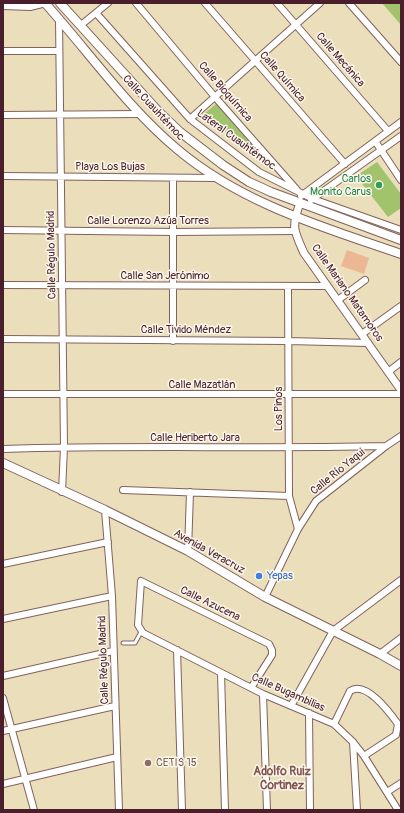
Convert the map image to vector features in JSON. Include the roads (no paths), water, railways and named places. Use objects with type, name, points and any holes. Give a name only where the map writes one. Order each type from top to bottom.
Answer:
[{"type":"main road","name":"Calle Cuauhtémoc","points":[[45,3],[142,114],[178,150],[216,178],[253,199],[295,217],[401,254]]},
{"type":"main road","name":"Calle Cuauhtémoc","points":[[60,3],[158,111],[196,146],[249,182],[300,203],[401,240]]},
{"type":"main road","name":"Avenida Veracruz","points":[[3,463],[62,492],[105,510],[188,551],[265,597],[401,666]]},
{"type":"street","points":[[3,6],[30,7],[45,3]]},
{"type":"street","points":[[81,25],[108,3]]},
{"type":"street","name":"Calle Bioquímica","points":[[136,3],[215,97],[301,194]]},
{"type":"street","name":"Calle Química","points":[[205,3],[345,164]]},
{"type":"street","name":"Calle Mecánica","points":[[277,3],[388,131]]},
{"type":"street","points":[[190,119],[320,3]]},
{"type":"street","points":[[350,3],[401,62]]},
{"type":"street","name":"Lateral Cuauhtémoc","points":[[96,13],[190,119],[259,172],[312,199],[401,230]]},
{"type":"street","name":"Calle Régulo Madrid","points":[[59,19],[64,447],[62,492]]},
{"type":"street","points":[[3,51],[59,52]]},
{"type":"street","points":[[3,115],[142,114]]},
{"type":"street","points":[[401,122],[345,164],[301,194],[300,203],[312,199],[401,136]]},
{"type":"street","points":[[375,141],[380,151],[401,180]]},
{"type":"street","name":"Playa Los Bujas","points":[[3,176],[216,178]]},
{"type":"street","points":[[173,178],[173,340]]},
{"type":"street","name":"Calle Mariano Matamoros","points":[[300,203],[295,217],[294,231],[304,253],[401,390]]},
{"type":"street","name":"Calle Lorenzo Azúa Torres","points":[[3,230],[174,232],[294,231]]},
{"type":"street","points":[[338,300],[365,280]]},
{"type":"street","name":"Calle San Jerónimo","points":[[3,285],[174,287],[327,286]]},
{"type":"street","name":"Los Pinos","points":[[288,287],[289,496],[298,529]]},
{"type":"street","points":[[362,334],[401,306]]},
{"type":"street","name":"Calle Tivido Méndez","points":[[3,339],[368,343]]},
{"type":"street","points":[[388,372],[401,362]]},
{"type":"street","name":"Calle Mazatlán","points":[[3,394],[401,394]]},
{"type":"street","name":"Calle Río Yaqui","points":[[265,597],[298,529],[316,501],[401,436]]},
{"type":"street","name":"Calle Heriberto Jara","points":[[3,449],[64,447],[289,448],[386,446]]},
{"type":"street","points":[[123,490],[289,496]]},
{"type":"street","points":[[188,551],[190,492]]},
{"type":"street","name":"Calle Régulo Madrid","points":[[105,510],[112,596],[118,810]]},
{"type":"street","points":[[3,564],[108,542]]},
{"type":"street","points":[[291,706],[333,631],[401,580]]},
{"type":"street","name":"Calle Azucena","points":[[140,631],[138,625],[141,581],[270,644],[272,655],[251,688]]},
{"type":"street","points":[[3,619],[112,596]]},
{"type":"street","name":"Calle Bugambilias","points":[[140,631],[263,694],[334,724],[353,742],[364,756],[398,810]]},
{"type":"street","points":[[380,654],[401,638]]},
{"type":"street","points":[[177,650],[182,810]]},
{"type":"street","points":[[3,676],[114,652]]},
{"type":"street","points":[[221,673],[225,810]]},
{"type":"street","points":[[334,724],[350,691],[353,689],[358,689],[374,697],[387,708],[398,724],[396,735],[364,756]]},
{"type":"street","points":[[263,694],[267,810]]},
{"type":"street","points":[[3,698],[34,810]]},
{"type":"street","points":[[3,731],[115,706]]},
{"type":"street","points":[[309,713],[310,810]]},
{"type":"street","points":[[353,742],[357,810]]},
{"type":"street","points":[[3,784],[117,757]]},
{"type":"street","points":[[387,792],[401,783]]},
{"type":"lane","points":[[123,643],[135,643],[140,631]]},
{"type":"place","name":"Carlos Monito Carus","points":[[379,185]]},
{"type":"place","name":"Yepas","points":[[259,576]]},
{"type":"place","name":"CETIS 15","points":[[148,763]]},
{"type":"district","name":"Adolfo Ruiz Cortinez","points":[[282,779]]}]
